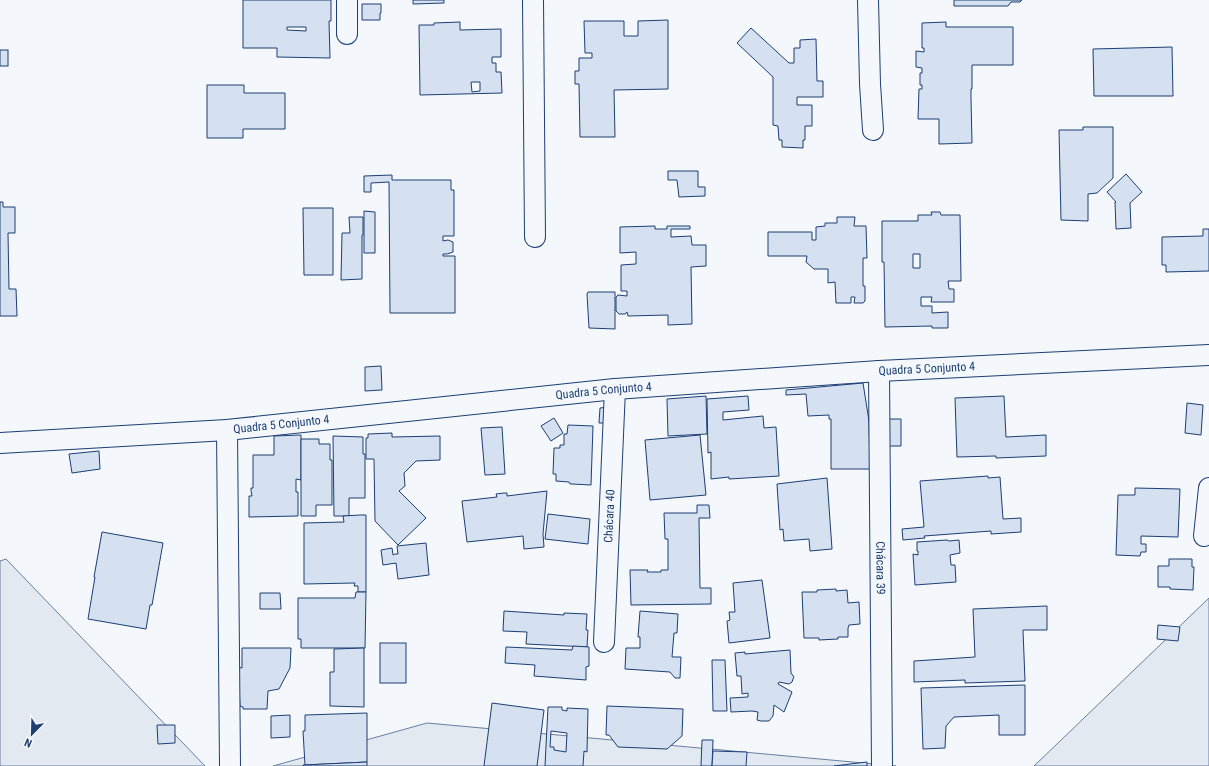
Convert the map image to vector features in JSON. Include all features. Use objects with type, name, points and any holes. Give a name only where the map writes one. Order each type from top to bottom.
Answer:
[{"type":"street","points":[[347,0],[347,34]]},
{"type":"street","points":[[533,0],[535,238]]},
{"type":"street","points":[[868,0],[870,84],[873,130]]},
{"type":"street","name":"Quadra 5 Conjunto 4","points":[[0,443],[227,430],[614,390],[879,371],[1209,355]]},
{"type":"street","name":"Chácara 39","points":[[879,371],[882,766]]},
{"type":"street","name":"Chácara 40","points":[[604,642],[614,390]]},
{"type":"street","points":[[227,430],[230,766]]},
{"type":"street","points":[[1204,536],[1209,488]]},
{"type":"shaded area","points":[[6,559],[205,766],[0,766],[0,561]]},
{"type":"shaded area","points":[[1209,598],[1209,766],[1034,766]]},
{"type":"shaded area","points":[[427,723],[896,766],[273,766]]},
{"type":"building","points":[[243,0],[331,0],[331,21],[329,21],[330,58],[277,57],[277,48],[243,48]],"holes":[[[287,27],[306,27],[306,31],[287,30]]]},
{"type":"building","points":[[413,0],[444,0],[444,3],[413,4]]},
{"type":"building","points":[[954,0],[1022,0],[1020,2],[1011,2],[1008,6],[954,6]]},
{"type":"building","points":[[362,4],[381,4],[380,20],[362,20]]},
{"type":"building","points":[[668,20],[668,89],[614,90],[615,137],[580,137],[579,84],[575,84],[575,71],[579,71],[579,58],[592,58],[592,53],[585,53],[584,21],[624,21],[624,36],[638,36],[638,21]]},
{"type":"building","points":[[460,22],[460,30],[501,29],[501,57],[492,57],[492,63],[496,63],[496,72],[501,72],[502,93],[420,95],[419,25],[434,25],[434,23]],"holes":[[[471,82],[480,82],[480,91],[472,92]]]},
{"type":"building","points":[[946,22],[946,27],[1013,27],[1013,65],[972,65],[972,143],[939,144],[939,119],[918,119],[919,89],[922,89],[922,85],[920,85],[920,73],[922,73],[922,68],[916,67],[916,51],[924,52],[924,48],[922,48],[922,23]]},
{"type":"building","points":[[751,28],[789,63],[794,63],[794,48],[800,48],[800,40],[816,39],[817,81],[823,81],[823,97],[797,97],[797,105],[812,105],[812,126],[805,126],[805,140],[803,140],[803,148],[782,147],[782,140],[779,140],[778,126],[773,125],[773,77],[737,43]]},
{"type":"building","points":[[1172,47],[1173,96],[1094,96],[1093,49]]},
{"type":"building","points":[[0,50],[8,50],[8,66],[0,66]]},
{"type":"building","points":[[207,85],[244,85],[244,93],[285,93],[285,129],[243,129],[243,138],[207,138]]},
{"type":"building","points":[[1083,127],[1113,127],[1113,178],[1097,193],[1088,194],[1088,221],[1061,220],[1059,130],[1083,130]]},
{"type":"building","points":[[668,171],[698,171],[698,187],[705,187],[705,196],[679,197],[677,180],[668,180]]},
{"type":"building","points":[[1126,174],[1142,192],[1130,203],[1131,228],[1116,229],[1116,202],[1107,192]]},
{"type":"building","points":[[392,175],[392,180],[451,180],[451,190],[454,190],[454,236],[443,236],[443,241],[448,240],[453,242],[453,252],[443,254],[443,256],[455,256],[455,313],[390,313],[389,182],[371,183],[371,192],[364,192],[364,176]]},
{"type":"building","points":[[0,202],[3,202],[3,207],[15,207],[15,233],[8,233],[9,289],[16,289],[17,316],[0,316]]},
{"type":"building","points":[[303,208],[333,208],[333,275],[304,275]]},
{"type":"building","points":[[364,211],[375,212],[375,253],[364,253]]},
{"type":"building","points":[[931,212],[940,212],[941,215],[960,215],[961,281],[948,281],[949,289],[954,289],[954,302],[931,302],[932,297],[921,297],[921,306],[932,306],[932,313],[948,312],[948,328],[932,328],[932,326],[885,327],[882,221],[918,221],[918,215],[932,215]],"holes":[[[913,254],[920,254],[920,268],[913,268]]]},
{"type":"building","points":[[349,217],[363,217],[362,279],[341,280],[342,233],[350,233]]},
{"type":"building","points":[[837,217],[855,217],[854,226],[866,226],[867,258],[863,258],[863,286],[865,286],[865,301],[863,303],[854,303],[855,297],[851,297],[851,303],[836,303],[835,282],[828,283],[828,269],[814,269],[806,262],[807,256],[768,256],[768,232],[812,232],[812,240],[816,240],[816,227],[825,226],[825,223],[837,223]]},
{"type":"building","points":[[655,226],[655,229],[667,229],[667,226],[690,226],[690,229],[671,229],[671,237],[691,236],[692,245],[706,245],[706,266],[691,267],[692,324],[668,325],[668,315],[628,316],[627,312],[625,314],[619,314],[616,311],[616,297],[618,295],[627,296],[627,291],[621,291],[621,265],[636,264],[636,252],[620,253],[620,227]]},
{"type":"building","points":[[1203,229],[1209,229],[1209,271],[1166,272],[1166,265],[1162,265],[1162,237],[1203,236]]},
{"type":"building","points":[[588,292],[615,292],[615,329],[589,328]]},
{"type":"building","points":[[381,366],[382,390],[365,391],[365,367]]},
{"type":"building","points":[[863,383],[869,421],[870,469],[831,469],[831,419],[829,419],[829,415],[808,416],[806,394],[786,395],[786,390]]},
{"type":"building","points":[[706,396],[707,434],[668,436],[667,399]]},
{"type":"building","points":[[748,396],[749,410],[723,412],[723,420],[763,416],[764,428],[776,427],[779,476],[729,479],[729,477],[711,479],[711,452],[708,453],[707,399]]},
{"type":"building","points":[[1004,396],[1006,437],[1046,435],[1046,456],[996,458],[996,456],[957,457],[955,398]]},
{"type":"building","points":[[1187,403],[1203,405],[1201,435],[1185,433]]},
{"type":"building","points":[[610,407],[609,423],[599,423],[600,408]]},
{"type":"building","points":[[554,418],[563,433],[551,441],[541,426]]},
{"type":"building","points":[[885,419],[901,419],[901,446],[886,446]]},
{"type":"building","points":[[568,425],[593,426],[591,485],[570,484],[569,482],[556,481],[556,474],[553,474],[554,448],[560,448],[560,445],[564,445],[564,434],[567,434]]},
{"type":"building","points":[[502,427],[505,474],[485,475],[481,428]]},
{"type":"building","points":[[392,433],[392,437],[440,436],[440,460],[416,461],[404,473],[405,486],[399,491],[426,518],[398,545],[375,521],[374,459],[366,459],[366,438],[368,438],[368,434]]},
{"type":"building","points":[[301,435],[301,480],[296,479],[296,492],[298,492],[298,516],[249,517],[249,496],[252,496],[251,488],[253,488],[253,455],[274,455],[274,436]]},
{"type":"building","points":[[700,435],[706,495],[650,500],[645,440]]},
{"type":"building","points":[[333,436],[363,437],[363,454],[365,454],[365,498],[349,498],[349,516],[334,516]]},
{"type":"building","points":[[301,439],[319,439],[319,444],[330,444],[330,460],[332,460],[332,505],[316,505],[316,516],[301,516]]},
{"type":"building","points":[[99,451],[100,469],[72,473],[69,454]]},
{"type":"building","points":[[988,476],[988,478],[1000,477],[1003,519],[1021,518],[1021,532],[991,534],[991,531],[924,536],[925,538],[903,540],[902,529],[924,527],[920,481]]},
{"type":"building","points":[[827,478],[832,549],[810,551],[809,539],[784,541],[783,529],[780,530],[777,484]]},
{"type":"building","points":[[1135,488],[1180,489],[1178,537],[1141,536],[1141,544],[1146,544],[1146,552],[1141,552],[1140,556],[1116,555],[1118,495],[1135,495]]},
{"type":"building","points":[[547,491],[543,534],[544,547],[524,549],[523,536],[467,542],[462,501],[497,497],[496,494],[504,493],[507,493],[507,496]]},
{"type":"building","points":[[697,505],[709,505],[710,518],[699,518],[700,588],[711,588],[711,604],[631,605],[630,570],[661,572],[661,570],[668,570],[668,539],[665,539],[664,513],[697,513]]},
{"type":"building","points":[[548,514],[590,519],[588,544],[545,539]]},
{"type":"building","points":[[366,515],[366,592],[358,592],[358,586],[354,586],[355,583],[304,584],[304,523],[344,522],[343,516]]},
{"type":"building","points":[[102,532],[163,543],[152,605],[150,605],[146,629],[88,619]]},
{"type":"building","points":[[959,540],[960,553],[950,555],[951,565],[955,565],[956,582],[915,585],[913,554],[918,555],[917,542]]},
{"type":"building","points":[[426,543],[429,575],[398,579],[396,563],[383,565],[381,550],[392,548],[393,555],[398,554],[397,546]]},
{"type":"building","points":[[1169,559],[1192,559],[1192,567],[1194,567],[1193,590],[1158,587],[1158,566],[1169,566]]},
{"type":"building","points":[[762,580],[770,638],[729,643],[727,621],[730,620],[729,612],[735,612],[733,583]]},
{"type":"building","points":[[836,589],[836,591],[847,590],[848,603],[859,602],[860,624],[849,625],[848,637],[819,640],[819,638],[804,638],[802,592],[817,592],[817,590]]},
{"type":"building","points":[[356,592],[366,592],[365,648],[301,648],[301,639],[298,639],[298,598],[355,598]]},
{"type":"building","points":[[260,593],[280,593],[281,609],[260,609]]},
{"type":"building","points":[[1047,606],[1047,630],[1023,630],[1025,681],[965,683],[965,680],[914,682],[914,661],[975,657],[973,609]]},
{"type":"building","points":[[504,611],[564,615],[564,613],[587,614],[587,647],[526,644],[527,632],[503,631]]},
{"type":"building","points":[[640,611],[678,614],[677,633],[674,633],[672,657],[681,657],[680,678],[675,678],[670,672],[625,669],[626,648],[640,648],[640,637],[638,637]]},
{"type":"building","points":[[1158,625],[1180,627],[1178,641],[1157,639]]},
{"type":"building","points":[[380,643],[406,643],[406,683],[380,683]]},
{"type":"building","points":[[573,646],[589,647],[589,666],[586,667],[586,680],[534,676],[535,665],[505,663],[506,647],[572,650]]},
{"type":"building","points":[[242,648],[291,648],[290,668],[279,689],[268,691],[267,709],[243,709],[243,707],[240,706],[238,667],[242,668]]},
{"type":"building","points":[[364,648],[364,707],[330,706],[330,672],[334,672],[334,649]]},
{"type":"building","points":[[790,650],[791,673],[794,677],[792,682],[789,684],[779,682],[778,684],[792,692],[784,712],[774,705],[773,716],[769,721],[761,721],[757,720],[758,712],[731,712],[730,698],[748,697],[748,693],[742,694],[741,676],[737,676],[735,653],[745,652],[745,654]]},
{"type":"building","points":[[712,660],[725,660],[727,711],[713,711]]},
{"type":"building","points":[[1025,685],[1025,735],[999,735],[999,715],[954,717],[946,726],[945,748],[923,749],[921,688]]},
{"type":"building","points":[[492,703],[544,710],[537,766],[484,766]]},
{"type":"building","points":[[607,706],[683,709],[682,736],[667,749],[618,747],[609,735],[606,735]]},
{"type":"building","points":[[548,707],[562,707],[562,710],[567,711],[567,708],[588,709],[587,752],[584,751],[583,766],[545,766]],"holes":[[[551,731],[567,733],[566,752],[554,750],[554,747],[550,747]]]},
{"type":"building","points":[[367,713],[367,762],[305,765],[303,731],[305,731],[305,715]]},
{"type":"building","points":[[290,715],[290,737],[271,738],[271,716]]},
{"type":"building","points":[[157,725],[175,725],[175,743],[158,744]]},
{"type":"building","points":[[702,740],[713,740],[712,766],[701,766]]},
{"type":"building","points":[[713,751],[747,752],[746,766],[712,766]]},
{"type":"building","points":[[367,762],[367,766],[303,766],[303,765]]},
{"type":"building","points":[[867,762],[867,766],[834,766],[850,764]]}]
